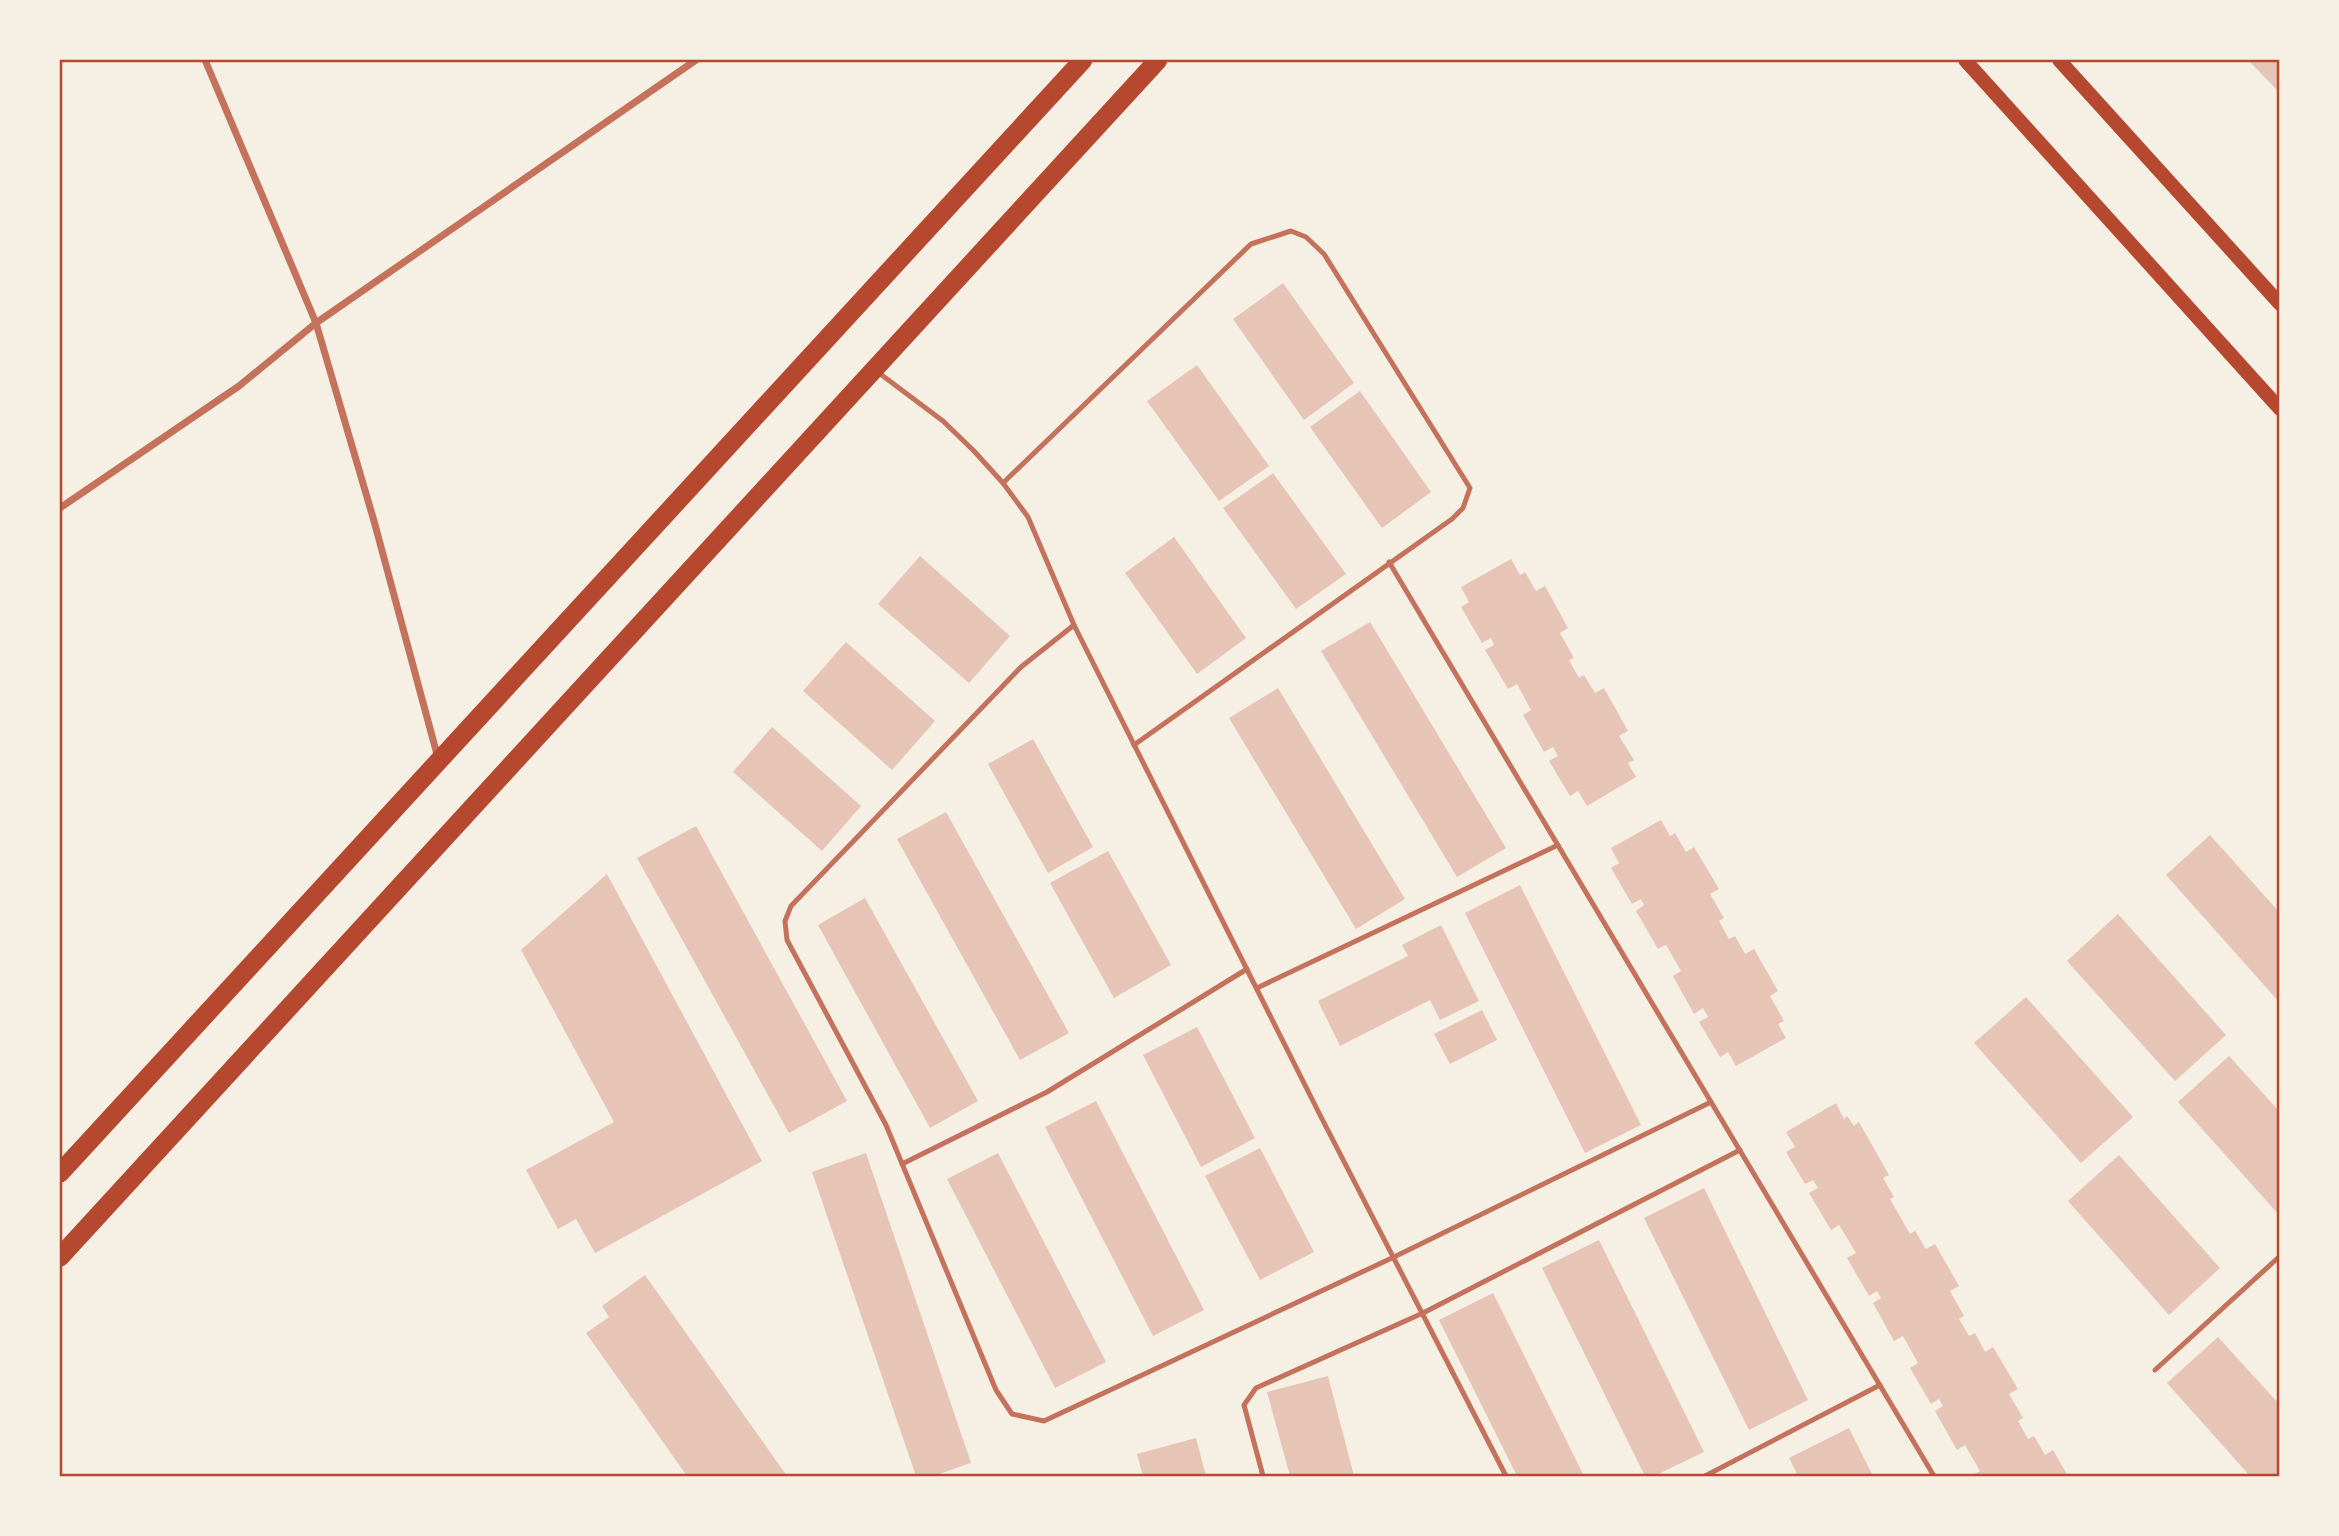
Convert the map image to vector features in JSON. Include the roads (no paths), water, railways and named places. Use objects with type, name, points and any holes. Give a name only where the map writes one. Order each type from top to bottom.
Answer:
[{"type":"highway","points":[[60,1173],[1083,60]]},
{"type":"highway","points":[[60,1257],[1158,60]]},
{"type":"main road","points":[[1965,60],[2280,409]]},
{"type":"main road","points":[[2059,60],[2280,304]]},
{"type":"street","points":[[205,60],[316,323],[378,534],[439,759]]},
{"type":"street","points":[[60,508],[239,386],[316,323],[696,60]]},
{"type":"lane","points":[[1003,483],[1251,244],[1291,231],[1306,237],[1324,254],[1471,488],[1463,508],[1452,519],[1134,745]]},
{"type":"lane","points":[[873,369],[943,421],[1003,483],[1028,517],[1074,625],[1506,1476]]},
{"type":"lane","points":[[1389,562],[1934,1476]]},
{"type":"lane","points":[[1074,625],[1021,667],[791,906],[785,921],[788,940],[886,1125],[996,1390],[1012,1414],[1044,1421],[1394,1257],[1711,1102]]},
{"type":"lane","points":[[1257,988],[1558,845]]},
{"type":"lane","points":[[902,1164],[1047,1092],[1247,969]]},
{"type":"lane","points":[[1263,1476],[1244,1405],[1256,1388],[1423,1313],[1740,1150]]},
{"type":"lane","points":[[2155,1370],[2280,1256]]},
{"type":"lane","points":[[1705,1476],[1880,1385]]}]
